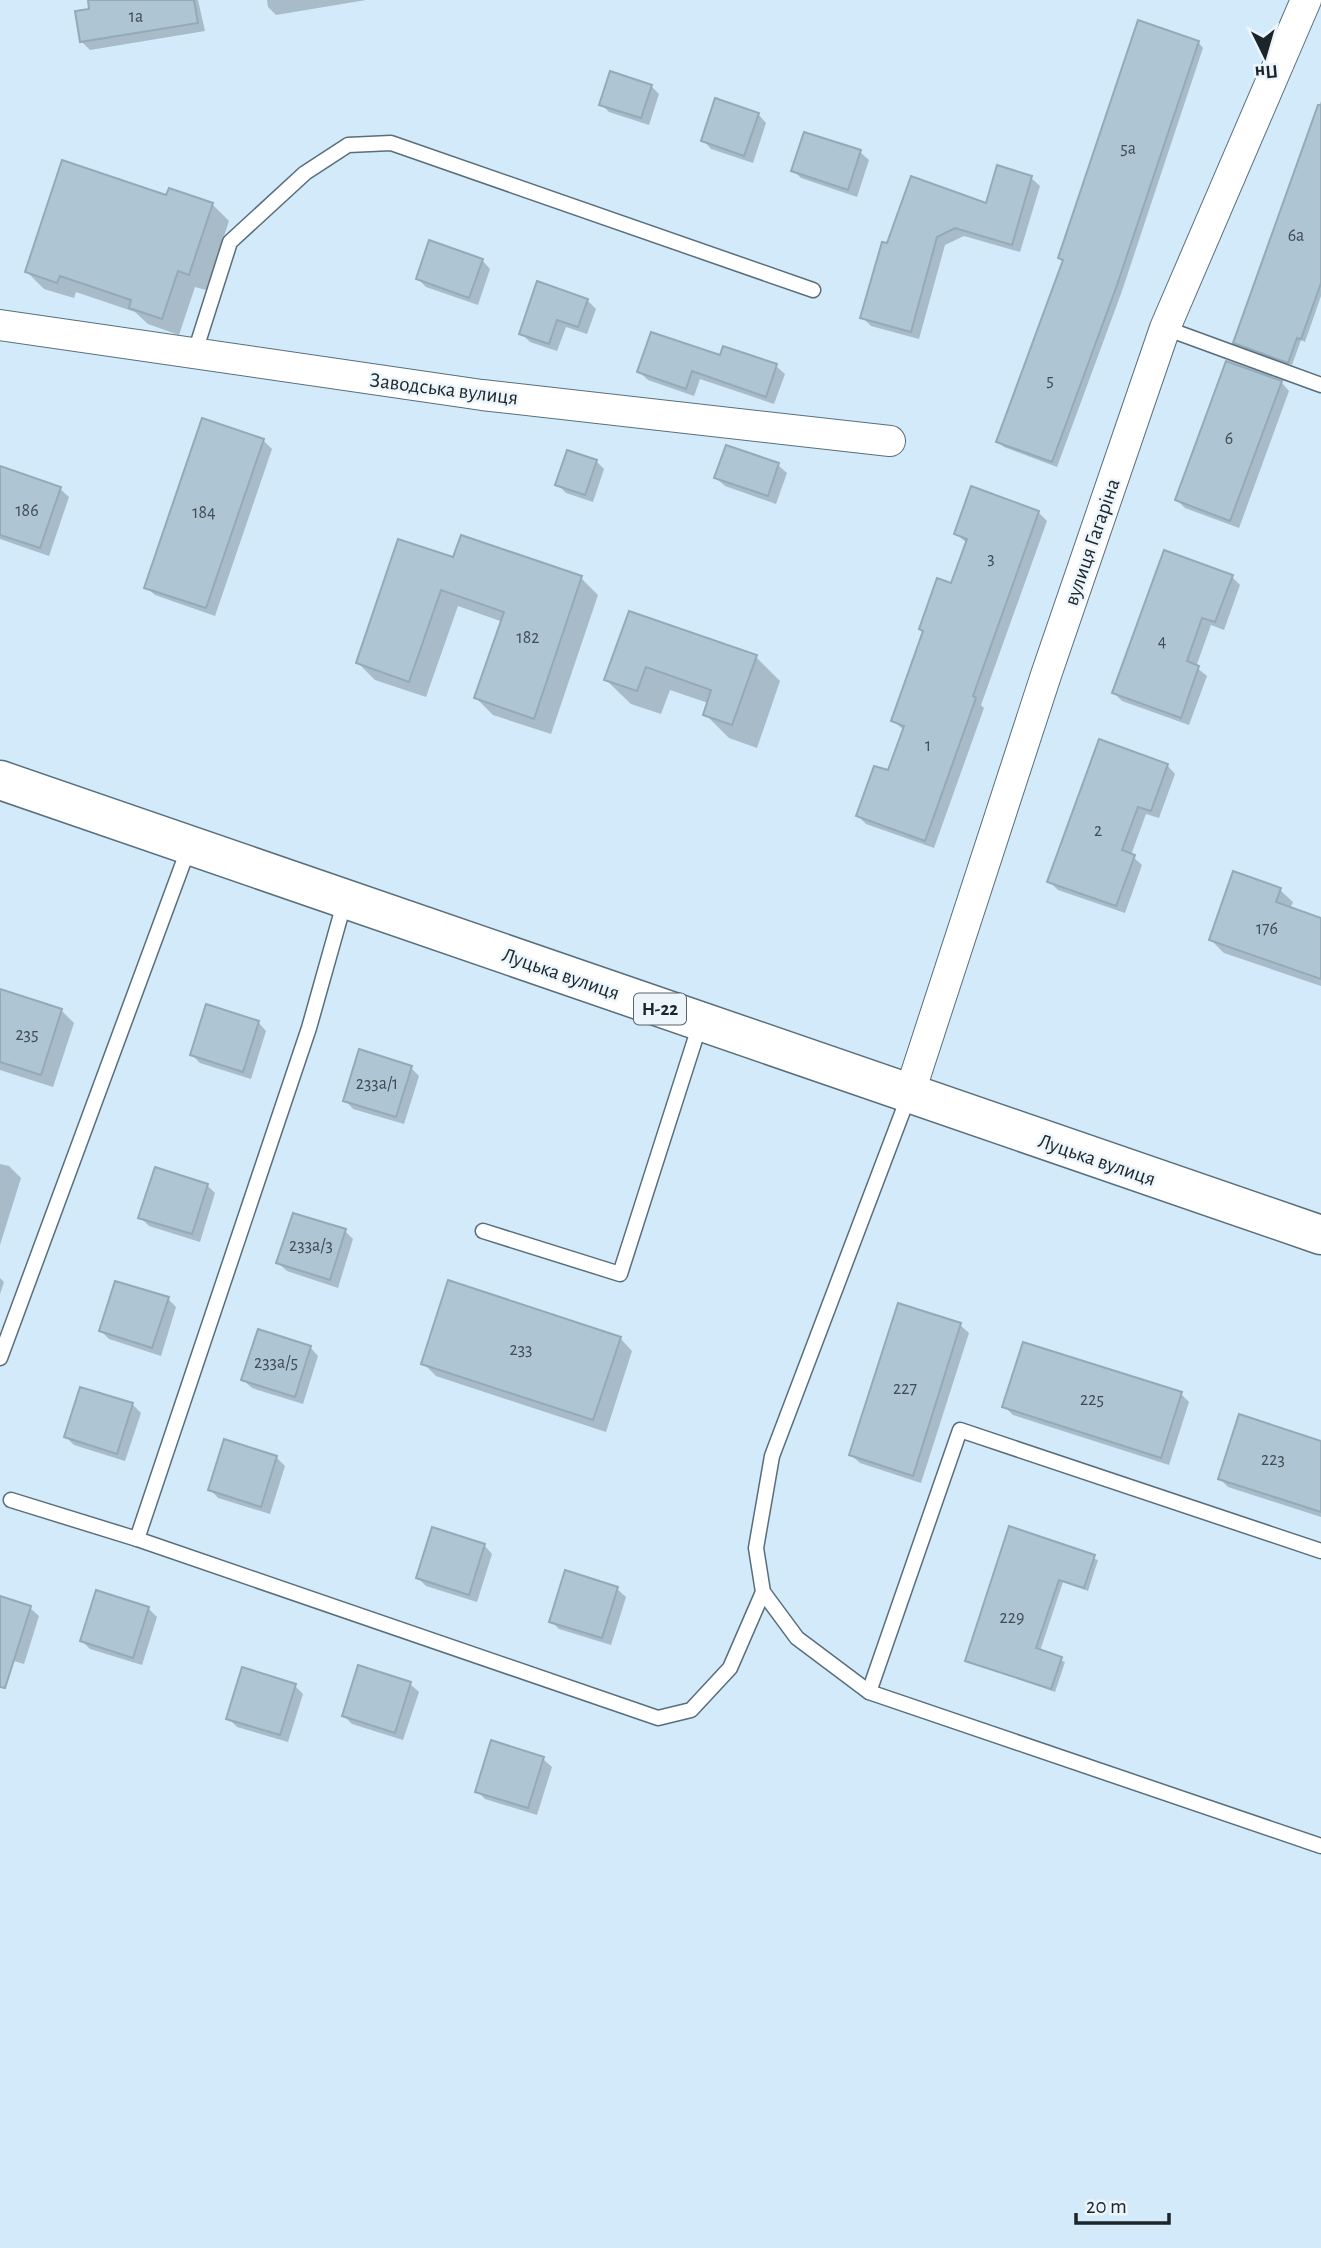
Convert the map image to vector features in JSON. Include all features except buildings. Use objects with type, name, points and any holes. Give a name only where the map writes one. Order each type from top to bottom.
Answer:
[{"type":"main road","name":"Луцька вулиця","points":[[0,780],[1321,1235]]},
{"type":"street","name":"вулиця Гагаріна","points":[[909,1095],[1046,675],[1165,328],[1306,0]]},
{"type":"street","name":"Заводська вулиця","points":[[0,326],[482,395],[890,441]]},
{"type":"lane","points":[[193,355],[230,242],[305,173],[348,145],[391,143],[813,290]]},
{"type":"lane","points":[[1165,328],[1321,385]]},
{"type":"lane","points":[[0,1357],[190,846]]},
{"type":"lane","points":[[138,1539],[309,1028],[345,899]]},
{"type":"lane","points":[[483,1231],[620,1275],[700,1023]]},
{"type":"lane","points":[[909,1095],[772,1456],[756,1548],[763,1592],[797,1638],[869,1692],[1321,1846]]},
{"type":"lane","points":[[869,1692],[960,1430],[1321,1551]]},
{"type":"lane","points":[[11,1500],[138,1539],[658,1718],[691,1710],[730,1668],[763,1592]]}]
